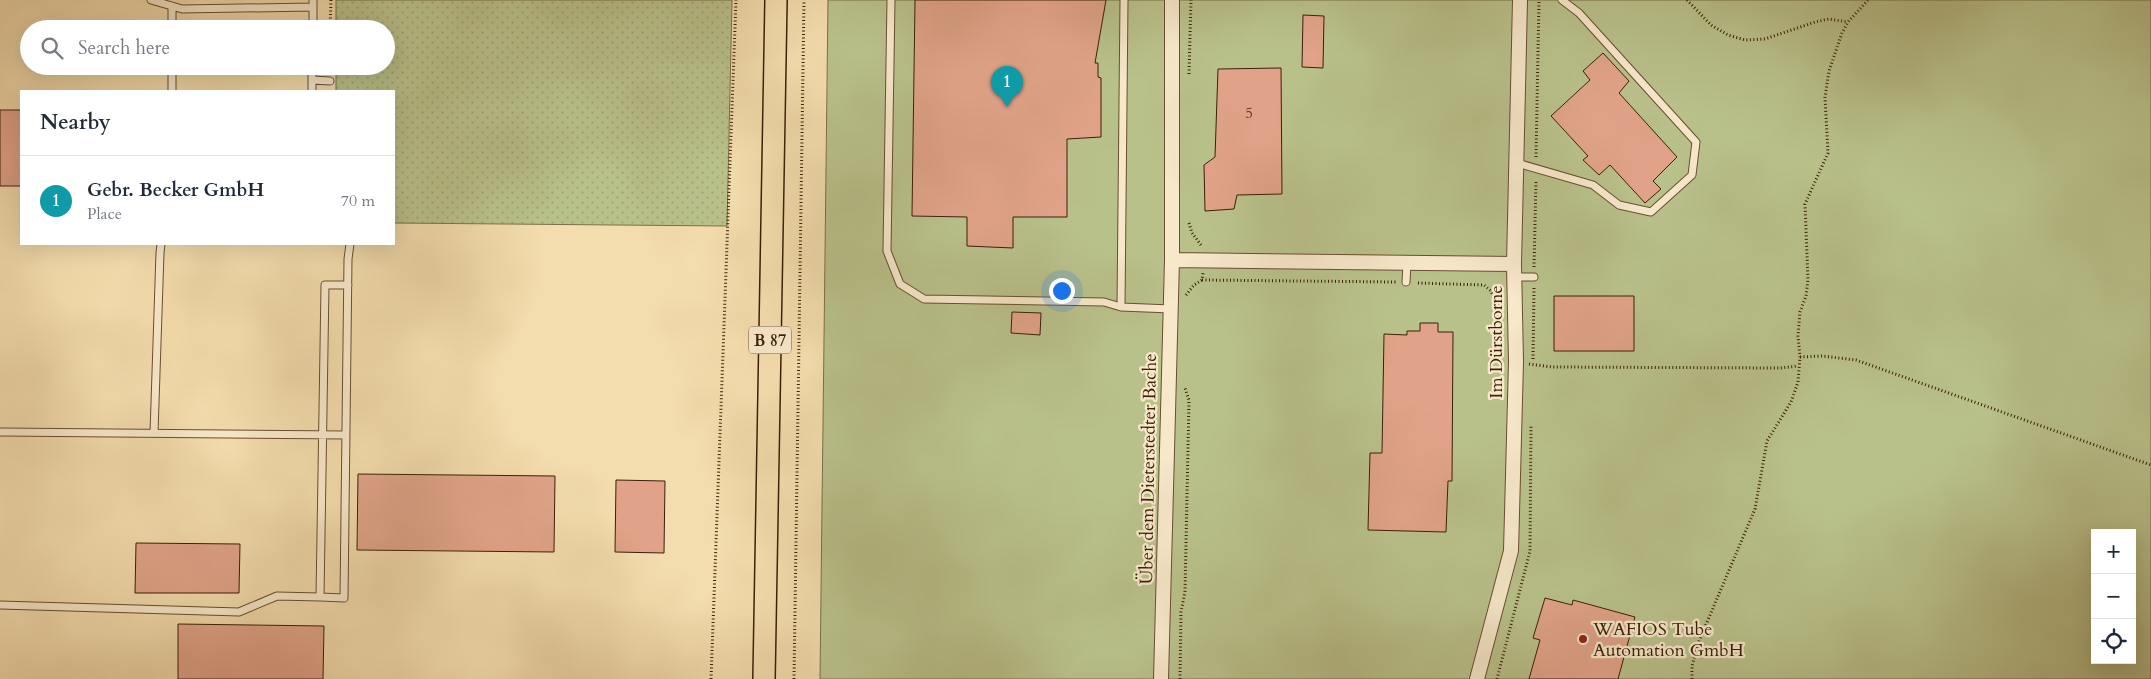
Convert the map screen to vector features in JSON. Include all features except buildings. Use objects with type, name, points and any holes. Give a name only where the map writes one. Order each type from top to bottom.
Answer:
[{"type":"main road","name":"B 87","points":[[764,679],[776,0]]},
{"type":"street","name":"Über dem Dieterstedter Bache","points":[[1161,679],[1172,260],[1172,0]]},
{"type":"street","name":"Im Dürstborne","points":[[1477,679],[1511,551],[1516,362],[1514,271],[1520,0]]},
{"type":"street","points":[[1172,260],[1407,263],[1514,271]]},
{"type":"lane","points":[[151,0],[182,9],[313,4],[313,20]]},
{"type":"lane","points":[[891,0],[886,251],[900,284],[924,299],[1104,302],[1121,307],[1171,309]]},
{"type":"lane","points":[[1121,307],[1124,0]]},
{"type":"lane","points":[[1517,163],[1593,185],[1619,205],[1651,212],[1692,175],[1696,142],[1579,13],[1562,0]]},
{"type":"lane","points":[[172,6],[172,20]]},
{"type":"lane","points":[[172,75],[172,90]]},
{"type":"lane","points":[[312,75],[312,90]]},
{"type":"lane","points":[[312,80],[330,81]]},
{"type":"lane","points":[[154,434],[161,245]]},
{"type":"lane","points":[[0,606],[239,612],[276,596],[344,598],[350,245]]},
{"type":"lane","points":[[1406,282],[1407,263]]},
{"type":"lane","points":[[1514,271],[1534,278]]},
{"type":"lane","points":[[320,598],[325,285],[348,285]]},
{"type":"lane","points":[[0,432],[346,435]]},
{"type":"path","points":[[330,0],[330,20]]},
{"type":"path","points":[[711,679],[736,0]]},
{"type":"path","points":[[794,679],[804,0]]},
{"type":"path","points":[[1189,76],[1190,0]]},
{"type":"path","points":[[1687,0],[1711,24],[1728,35],[1746,40],[1765,39],[1829,19],[1848,22]]},
{"type":"path","points":[[1692,679],[1692,666],[1699,641],[1755,509],[1767,441],[1791,402],[1798,382],[1800,312],[1806,296],[1808,280],[1805,204],[1828,153],[1825,96],[1829,71],[1842,33],[1848,22],[1858,14],[1868,0]]},
{"type":"path","points":[[1187,219],[1192,233],[1204,251],[1202,280]]},
{"type":"path","points":[[1186,299],[1187,293],[1202,280],[1406,282],[1484,285],[1491,291],[1497,304],[1534,304]]},
{"type":"path","points":[[1800,358],[1822,356],[1856,360],[2151,465]]},
{"type":"path","points":[[1516,362],[1552,367],[1780,368],[1798,366]]},
{"type":"path","points":[[1180,679],[1181,612],[1186,592],[1189,400],[1184,386]]},
{"type":"green space","points":[[336,0],[732,0],[727,226],[395,223],[395,90],[336,90],[336,75],[395,75],[395,20],[336,20]]},
{"type":"green space","points":[[828,0],[2151,0],[2151,679],[820,679]]},
{"type":"place","name":"Gebr. Becker GmbH","points":[[1007,107]]},
{"type":"place","name":"WAFIOS Tube Automation GmbH","points":[[1583,639]]}]
